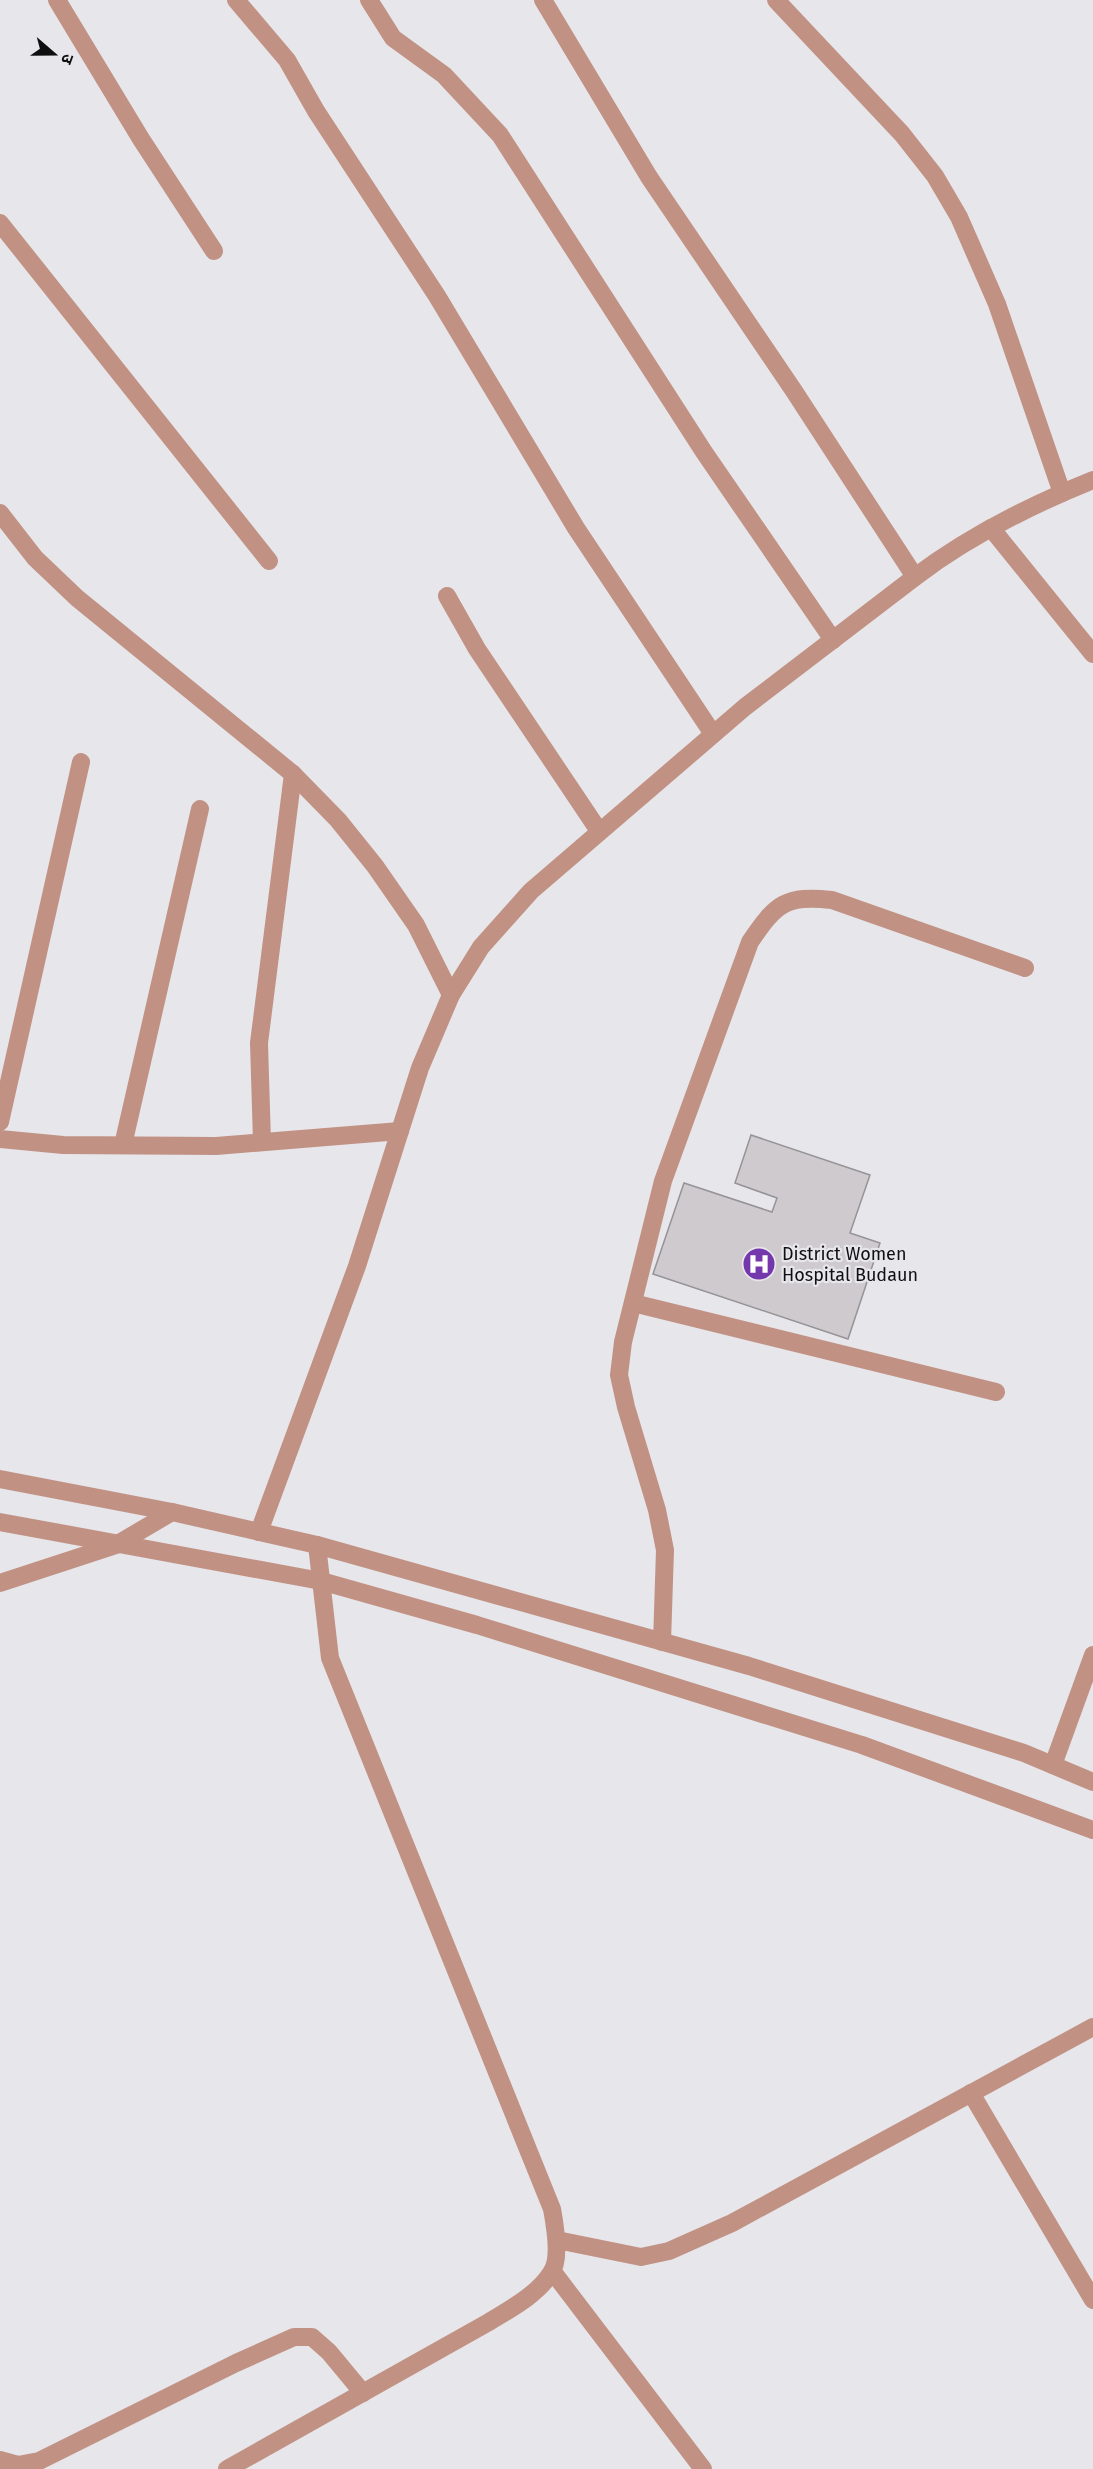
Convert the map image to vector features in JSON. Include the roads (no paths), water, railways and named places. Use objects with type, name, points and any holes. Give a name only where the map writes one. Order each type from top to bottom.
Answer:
[{"type":"street","points":[[57,0],[141,139],[214,251]]},
{"type":"street","points":[[236,0],[287,60],[316,111],[437,296],[576,528],[713,734]]},
{"type":"street","points":[[369,0],[393,38],[444,75],[500,135],[704,452],[833,640]]},
{"type":"street","points":[[543,0],[649,177],[788,381],[915,577]]},
{"type":"street","points":[[776,0],[902,134],[935,176],[959,217],[997,304],[1062,493]]},
{"type":"street","points":[[0,223],[269,561]]},
{"type":"street","points":[[259,1532],[357,1266],[420,1068],[451,995],[480,947],[531,891],[713,734],[938,559],[991,528],[1093,480]]},
{"type":"street","points":[[0,513],[35,558],[78,598],[292,774],[338,820],[375,866],[416,925],[451,995]]},
{"type":"street","points":[[991,528],[1093,654]]},
{"type":"street","points":[[447,596],[477,649],[599,831]]},
{"type":"street","points":[[0,1122],[81,762]]},
{"type":"street","points":[[262,1142],[259,1043],[292,774]]},
{"type":"street","points":[[123,1145],[200,809]]},
{"type":"street","points":[[662,1642],[665,1550],[657,1510],[626,1407],[619,1375],[623,1342],[663,1181],[750,942],[765,920],[786,902],[807,897],[832,900],[1025,968]]},
{"type":"street","points":[[0,1139],[63,1145],[216,1146],[400,1131]]},
{"type":"street","points":[[633,1303],[996,1392]]},
{"type":"street","points":[[0,1479],[172,1512],[317,1545],[749,1666],[1024,1753],[1093,1782]]},
{"type":"street","points":[[0,1583],[116,1545],[172,1512]]},
{"type":"street","points":[[0,1522],[321,1581],[477,1625],[862,1745],[1093,1830]]},
{"type":"street","points":[[226,2469],[489,2322],[526,2298],[553,2272],[557,2240],[552,2209],[330,1658],[317,1545]]},
{"type":"street","points":[[1053,1765],[1093,1655]]},
{"type":"street","points":[[557,2240],[641,2257],[669,2251],[732,2223],[1093,2027]]},
{"type":"street","points":[[971,2093],[1093,2300]]},
{"type":"street","points":[[553,2272],[703,2469]]},
{"type":"street","points":[[0,2460],[18,2465],[39,2461],[236,2363],[294,2337],[312,2337],[329,2352],[363,2393]]},
{"type":"place","name":"District Women Hospital Budaun","points":[[759,1264]]}]
